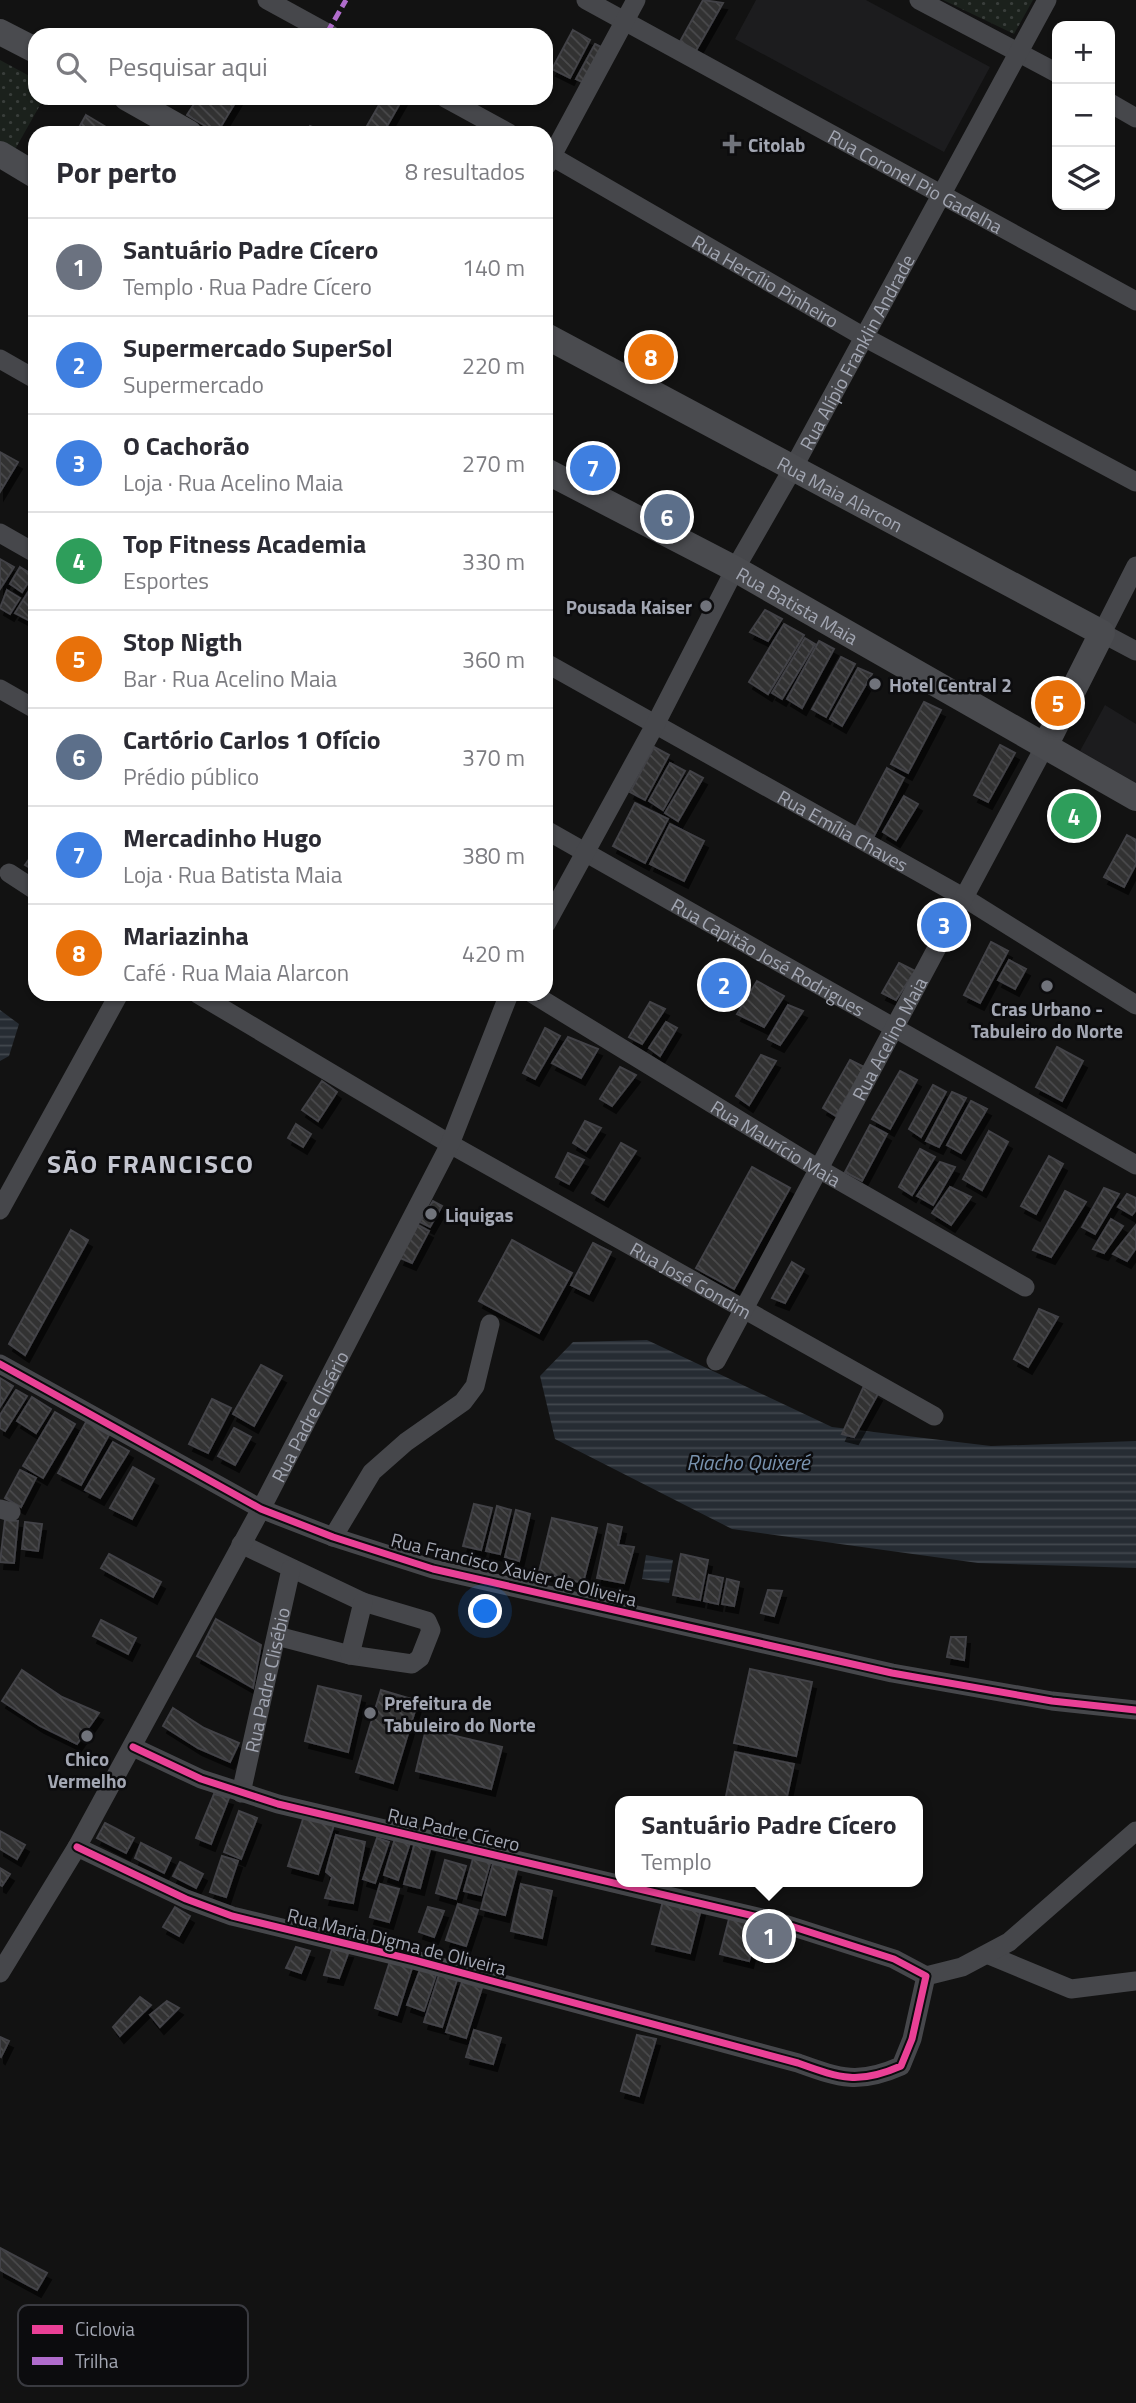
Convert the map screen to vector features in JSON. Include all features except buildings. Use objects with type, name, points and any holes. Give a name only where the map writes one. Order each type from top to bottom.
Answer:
[{"type":"main road","points":[[0,32],[28,46]]},
{"type":"main road","points":[[139,105],[177,126]]},
{"type":"main road","points":[[0,154],[28,170]]},
{"type":"main road","name":"Rua Maia Alarcon","points":[[553,340],[792,470],[1102,633]]},
{"type":"main road","name":"Rua Batista Maia","points":[[553,475],[735,569],[1046,744],[1136,798]]},
{"type":"main road","name":"Rua Acelino Maia","points":[[1046,744],[1102,633]]},
{"type":"street","points":[[267,0],[318,28]]},
{"type":"street","name":"Rua Coronel Pio Gadelha","points":[[586,0],[1136,301]]},
{"type":"street","points":[[553,150],[636,0]]},
{"type":"street","points":[[919,0],[1052,70]]},
{"type":"street","name":"Rua Alípio Franklin Andrade","points":[[587,851],[735,569],[792,470],[1047,0]]},
{"type":"street","points":[[458,105],[496,126]]},
{"type":"street","points":[[1115,106],[1136,118]]},
{"type":"street","name":"Rua Hercílio Pinheiro","points":[[553,162],[864,337],[1136,482]]},
{"type":"street","points":[[0,359],[28,375]]},
{"type":"street","points":[[0,533],[28,549]]},
{"type":"street","name":"Rua Acelino Maia","points":[[1102,633],[1136,566]]},
{"type":"street","name":"Rua Maia Alarcon","points":[[1102,633],[1136,651]]},
{"type":"street","name":"Rua Emília Chaves","points":[[553,667],[963,897],[1136,1005]]},
{"type":"street","points":[[0,689],[28,705]]},
{"type":"street","name":"Rua Acelino Maia","points":[[716,1361],[1046,744]]},
{"type":"street","name":"Rua Capitão José Rodrigues","points":[[553,834],[807,975],[895,1029],[1136,1165]]},
{"type":"street","points":[[553,912],[587,851]]},
{"type":"street","points":[[9,873],[28,885]]},
{"type":"street","points":[[0,1210],[115,1001]]},
{"type":"street","name":"Rua José Gondim","points":[[210,1001],[450,1144],[934,1416]]},
{"type":"street","name":"Rua Padre Clisério","points":[[0,1973],[77,1847],[261,1509],[450,1144],[506,1001]]},
{"type":"street","name":"Rua Maurício Maia","points":[[544,1001],[820,1169],[1025,1287]]},
{"type":"street","points":[[334,1537],[372,1472],[406,1442],[463,1402],[475,1386],[490,1324]]},
{"type":"street","name":"Rua Francisco Xavier de Oliveira","points":[[0,1364],[261,1509],[334,1537],[433,1569],[892,1673],[1052,1700],[1136,1710]]},
{"type":"street","points":[[241,1544],[363,1602],[427,1621],[431,1630],[420,1658],[412,1664],[350,1654],[277,1636]]},
{"type":"street","name":"Rua Padre Clisébio","points":[[241,1793],[291,1569]]},
{"type":"street","points":[[350,1654],[363,1602]]},
{"type":"street","name":"Rua Padre Cícero","points":[[133,1747],[201,1779],[241,1793],[615,1883]]},
{"type":"street","points":[[926,1976],[962,1967],[1009,1942],[1136,1831]]},
{"type":"street","name":"Rua Maria Digma de Oliveira","points":[[77,1847],[186,1899],[232,1916],[414,1960],[834,2076],[861,2079],[901,2066],[912,2039],[926,1976]]},
{"type":"street","name":"Rua Padre Cícero","points":[[633,1887],[775,1921],[894,1959],[926,1976]]},
{"type":"street","points":[[989,1955],[1071,1989],[1136,1981]]},
{"type":"shaded area","points":[[756,0],[866,0],[990,67],[944,152],[735,39]]},
{"type":"shaded area","points":[[943,0],[1033,0],[1014,34]]},
{"type":"shaded area","points":[[0,60],[28,75],[28,105],[40,105],[13,153],[0,146]]},
{"type":"shaded area","points":[[1105,705],[1136,724],[1136,783],[1080,751]]},
{"type":"water","points":[[0,1010],[19,1024],[9,1056],[0,1061]]},
{"type":"water","name":"Riacho Quixeré","points":[[647,1340],[832,1427],[991,1446],[1136,1441],[1136,1568],[978,1563],[732,1529],[555,1439],[540,1376],[573,1342]]},
{"type":"water","points":[[646,1555],[673,1560],[669,1583],[642,1579]]},
{"type":"marked path","points":[[330,28],[346,0]]},
{"type":"cycle path","points":[[0,1364],[261,1509],[333,1537],[433,1569],[892,1673],[1052,1701],[1136,1710]]},
{"type":"cycle path","points":[[133,1747],[201,1779],[278,1804],[615,1883]]},
{"type":"cycle path","points":[[77,1847],[186,1899],[232,1916],[414,1960],[838,2076],[873,2076],[901,2066],[912,2039],[926,1976],[894,1959],[775,1921],[631,1887]]},
{"type":"place","name":"Citolab","points":[[732,144]]},
{"type":"place","name":"Mariazinha","points":[[651,357]]},
{"type":"place","name":"Mercadinho Hugo","points":[[593,468]]},
{"type":"place","name":"Cartório Carlos 1 Ofício","points":[[667,517]]},
{"type":"place","name":"Pousada Kaiser","points":[[706,606]]},
{"type":"place","name":"Hotel Central 2","points":[[875,684]]},
{"type":"place","name":"Stop Nigth","points":[[1058,703]]},
{"type":"place","name":"Top Fitness Academia","points":[[1074,816]]},
{"type":"place","name":"O Cachorão","points":[[944,925]]},
{"type":"place","name":"Supermercado SuperSol","points":[[724,985]]},
{"type":"place","name":"Cras Urbano - Tabuleiro do Norte","points":[[1047,986]]},
{"type":"place","name":"Liquigas","points":[[431,1214]]},
{"type":"place","name":"Prefeitura de Tabuleiro do Norte","points":[[370,1713]]},
{"type":"place","name":"Chico Vermelho","points":[[87,1736]]},
{"type":"place","name":"Santuário Padre Cícero","points":[[769,1936]]},
{"type":"district","name":"SÃO FRANCISCO","points":[[151,1163]]}]
